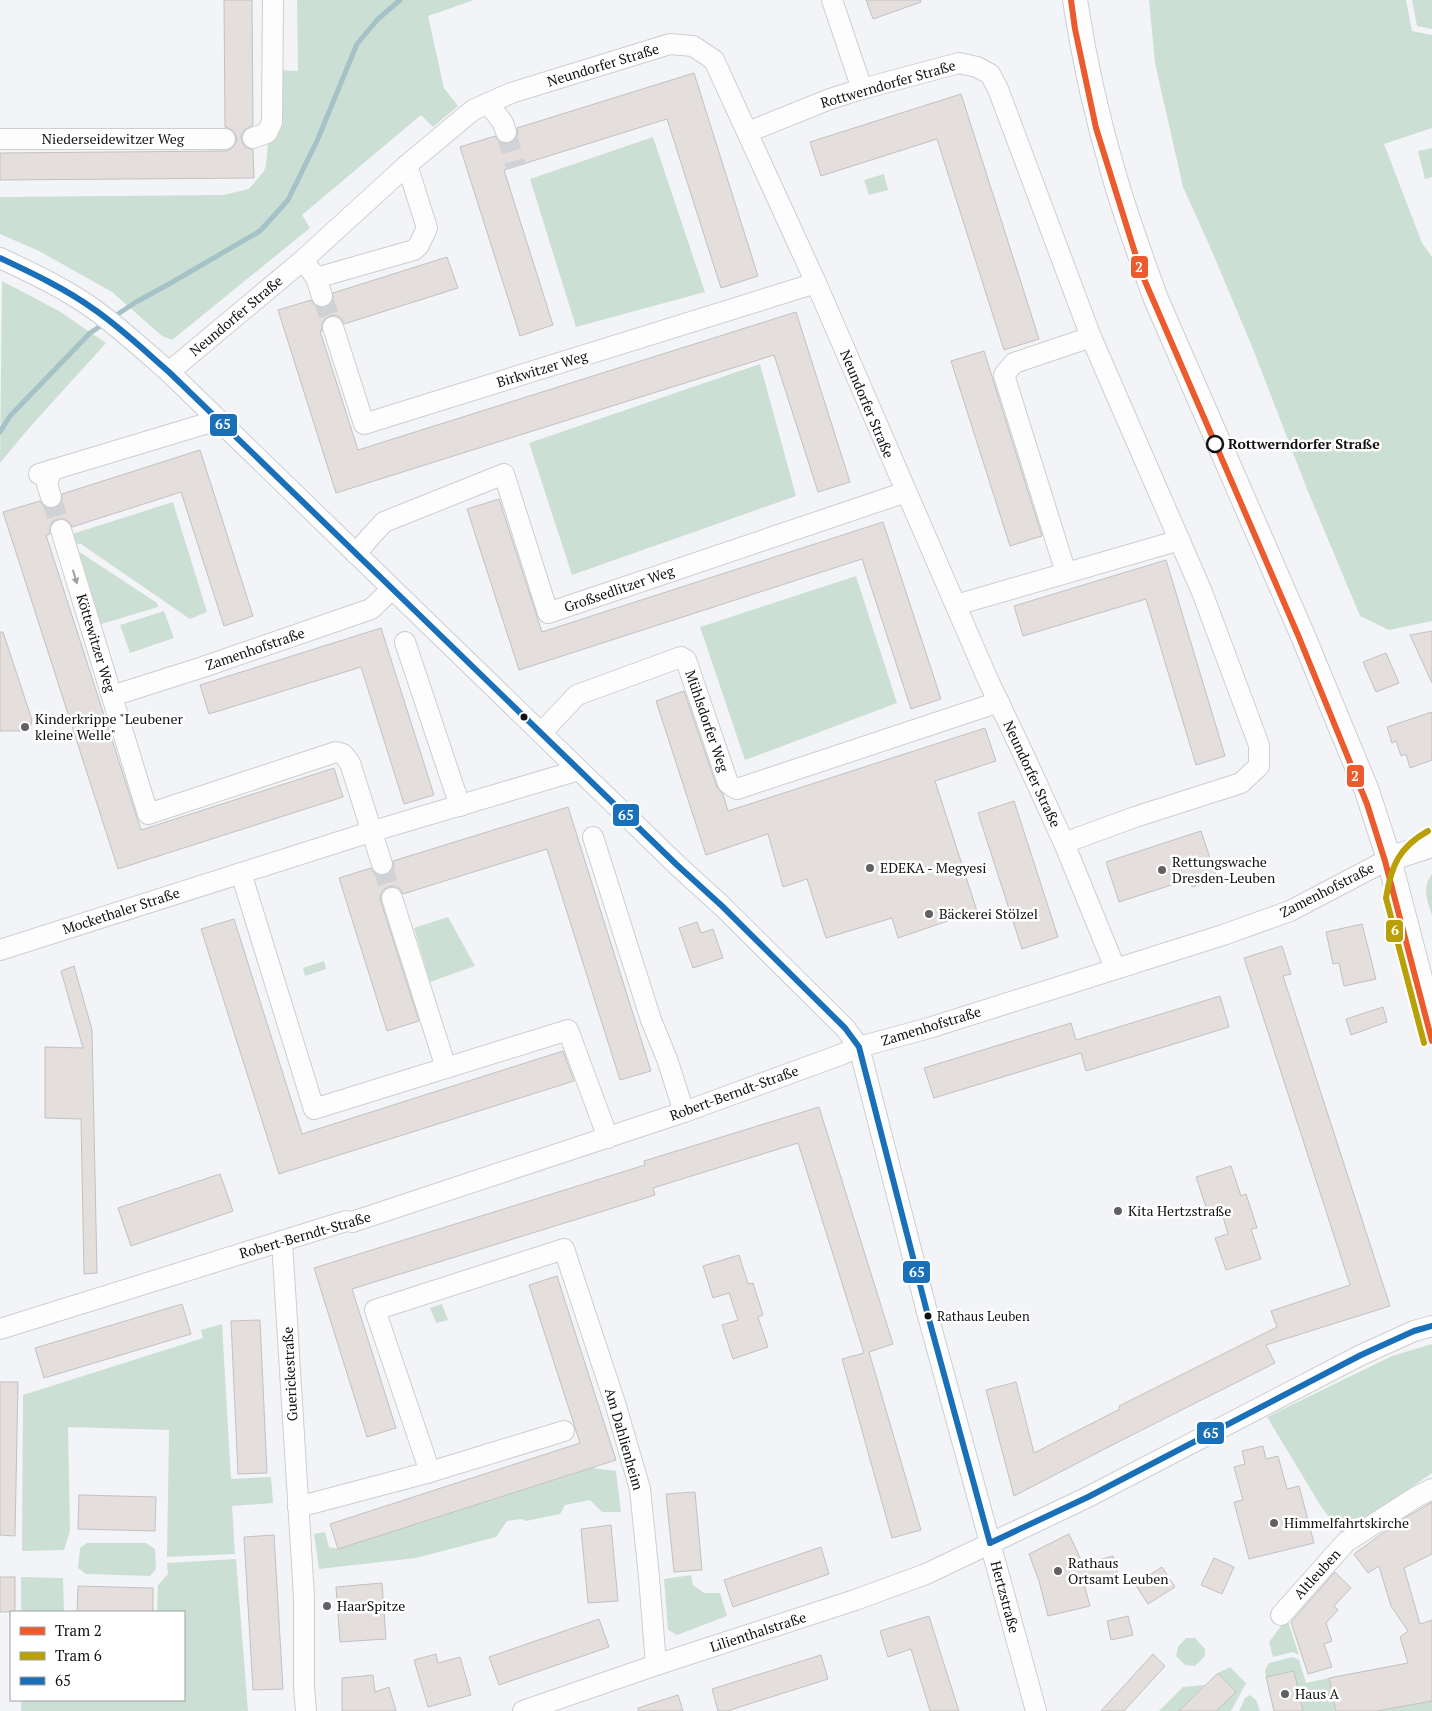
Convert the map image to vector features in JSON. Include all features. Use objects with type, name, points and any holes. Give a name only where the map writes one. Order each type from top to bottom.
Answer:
[{"type":"street","points":[[253,138],[267,132],[272,122],[273,0]]},
{"type":"street","points":[[832,0],[862,89]]},
{"type":"street","points":[[1075,0],[1082,41],[1104,139],[1137,247],[1156,298],[1303,636],[1367,791],[1389,859],[1432,1024]]},
{"type":"street","name":"Neundorfer Straße","points":[[169,372],[303,260],[407,166],[473,110],[517,91],[670,44],[693,46],[714,60],[748,132],[816,283],[988,680],[1064,843],[1115,968]]},
{"type":"street","name":"Rottwerndorfer Straße","points":[[748,132],[830,99],[959,63],[977,67],[990,74],[1012,125],[1091,337],[1202,592],[1259,745],[1259,766],[1241,782],[1064,843]]},
{"type":"street","points":[[488,103],[503,123],[506,132]]},
{"type":"street","name":"Niederseidewitzer Weg","points":[[0,139],[226,139]]},
{"type":"street","points":[[303,260],[319,287],[414,250],[420,245],[428,228],[407,166]]},
{"type":"street","points":[[0,258],[29,271],[94,309],[169,372],[845,1028],[859,1047]]},
{"type":"street","name":"Birkwitzer Weg","points":[[333,327],[364,424],[816,283]]},
{"type":"street","points":[[1066,573],[1004,375],[1014,363],[1091,337]]},
{"type":"street","points":[[50,497],[45,472],[218,420]]},
{"type":"street","name":"Großsedlitzer Weg","points":[[356,554],[384,522],[504,474],[548,613],[906,492]]},
{"type":"street","name":"Köttewitzer Weg","points":[[61,530],[148,814],[336,752],[343,754],[350,763],[370,832]]},
{"type":"street","points":[[956,605],[1180,540]]},
{"type":"street","name":"Zamenhofstraße","points":[[112,696],[371,609],[392,589]]},
{"type":"street","points":[[405,642],[460,806]]},
{"type":"street","name":"Mühlsdorfer Weg","points":[[542,733],[577,695],[681,657],[686,660],[728,783],[737,789],[999,702]]},
{"type":"street","name":"Mockethaler Straße","points":[[0,950],[370,832],[579,770]]},
{"type":"street","points":[[370,832],[382,864]]},
{"type":"street","points":[[593,837],[651,1020],[667,1059],[684,1112]]},
{"type":"street","points":[[1389,859],[1432,845]]},
{"type":"street","name":"Zamenhofstraße","points":[[859,1047],[929,1028],[1115,968],[1223,936],[1290,911],[1389,859]]},
{"type":"street","points":[[241,873],[314,1110],[568,1030],[608,1138]]},
{"type":"street","points":[[392,898],[446,1068]]},
{"type":"street","name":"Robert-Berndt-Straße","points":[[0,1329],[346,1221],[352,1222],[608,1138],[859,1047]]},
{"type":"street","name":"Hertzstraße","points":[[859,1047],[927,1312],[1036,1711]]},
{"type":"street","name":"Guerickestraße","points":[[282,1241],[304,1596],[304,1687],[306,1711]]},
{"type":"street","name":"Am Dahlienheim","points":[[430,1472],[375,1310],[564,1249],[640,1488],[656,1665]]},
{"type":"street","points":[[990,1543],[1088,1497],[1361,1355],[1414,1331],[1432,1326]]},
{"type":"street","points":[[298,1507],[430,1472],[564,1431]]},
{"type":"street","name":"Altleuben","points":[[1281,1615],[1346,1542],[1416,1497],[1432,1489]]},
{"type":"street","name":"Lilienthalstraße","points":[[523,1711],[863,1597],[926,1574],[990,1543]]},
{"type":"green space","points":[[297,0],[474,0],[428,16],[444,88],[458,106],[433,127],[421,115],[302,215],[310,228],[172,340],[162,336],[112,292],[39,251],[0,234],[0,197],[223,195],[249,189],[264,171],[266,165],[275,70],[298,71]]},
{"type":"green space","points":[[1149,0],[1406,0],[1412,31],[1432,35],[1432,128],[1384,144],[1422,243],[1432,257],[1432,621],[1389,630],[1360,616],[1307,489],[1253,349],[1183,187],[1155,63]]},
{"type":"green space","points":[[1412,0],[1432,0],[1432,29],[1417,26]]},
{"type":"green space","points":[[653,137],[705,292],[576,327],[530,179]]},
{"type":"green space","points":[[1432,148],[1432,177],[1425,179],[1418,151]]},
{"type":"green space","points":[[884,174],[888,190],[869,195],[864,180]]},
{"type":"green space","points":[[2,281],[59,311],[106,343],[0,463]]},
{"type":"green space","points":[[760,364],[796,496],[572,575],[529,443]]},
{"type":"green space","points":[[173,502],[207,612],[190,619],[81,544],[69,545],[66,536]]},
{"type":"green space","points":[[78,551],[157,603],[158,607],[95,626]]},
{"type":"green space","points":[[856,576],[897,703],[745,760],[700,627]]},
{"type":"green space","points":[[164,611],[174,638],[130,653],[120,625]]},
{"type":"green space","points":[[1432,874],[1432,916],[1426,890]]},
{"type":"green space","points":[[448,917],[475,966],[430,982],[414,928]]},
{"type":"green space","points":[[324,961],[326,969],[305,976],[303,968]]},
{"type":"green space","points":[[442,1304],[448,1320],[436,1323],[430,1308]]},
{"type":"green space","points":[[222,1324],[231,1479],[271,1477],[273,1503],[232,1506],[235,1554],[167,1557],[169,1430],[68,1427],[70,1531],[64,1550],[22,1551],[23,1395],[203,1338],[201,1330]]},
{"type":"green space","points":[[1432,1344],[1432,1473],[1343,1535],[1322,1508],[1267,1417],[1392,1356]]},
{"type":"green space","points":[[592,1468],[616,1471],[621,1512],[602,1512],[590,1500],[565,1505],[560,1514],[526,1521],[522,1519],[507,1521],[496,1537],[416,1558],[319,1569],[314,1534],[325,1532],[329,1547],[338,1549]]},
{"type":"green space","points":[[87,1543],[146,1543],[155,1549],[156,1569],[150,1576],[86,1574],[78,1568],[80,1548]]},
{"type":"green space","points":[[236,1559],[248,1711],[21,1711],[21,1701],[185,1701],[185,1611],[157,1611],[158,1585],[168,1574],[167,1563]]},
{"type":"green space","points":[[691,1575],[693,1585],[704,1593],[720,1593],[727,1616],[677,1635],[668,1630],[664,1579]]},
{"type":"green space","points":[[21,1577],[63,1578],[64,1611],[21,1611]]},
{"type":"green space","points":[[1287,1618],[1299,1655],[1293,1652],[1273,1657],[1269,1642]]},
{"type":"green space","points":[[1186,1638],[1195,1638],[1205,1649],[1205,1656],[1195,1666],[1185,1665],[1176,1656],[1178,1647]]},
{"type":"green space","points":[[1293,1657],[1299,1660],[1306,1683],[1329,1678],[1336,1711],[1303,1711],[1294,1671],[1266,1677],[1265,1670],[1269,1663]]},
{"type":"green space","points":[[1230,1667],[1246,1683],[1231,1711],[1216,1711],[1236,1692],[1218,1673]]},
{"type":"green space","points":[[1205,1685],[1179,1711],[1159,1711],[1183,1687]]},
{"type":"green space","points":[[1250,1695],[1256,1700],[1260,1711],[1239,1711],[1245,1698]]},
{"type":"green space","points":[[1432,1701],[1432,1711],[1377,1711]]},
{"type":"building","points":[[224,0],[252,0],[253,125],[244,130],[241,136],[245,147],[253,150],[254,178],[0,180],[0,153],[226,151],[231,149],[237,139],[231,129],[225,127]]},
{"type":"building","points":[[866,0],[920,0],[921,2],[873,19]]},
{"type":"building","points":[[694,73],[758,276],[721,288],[667,119],[504,170],[553,325],[520,336],[460,147],[495,136],[503,143],[509,143],[518,134],[517,128]]},
{"type":"building","points":[[961,94],[1039,339],[1004,350],[937,139],[821,176],[810,142]]},
{"type":"building","points":[[447,257],[458,288],[344,324],[341,318],[335,315],[330,316],[322,324],[322,331],[320,331],[358,450],[796,312],[850,482],[818,492],[774,355],[336,493],[278,310],[311,300],[319,307],[325,307],[331,303],[333,293]]},
{"type":"building","points":[[984,351],[1042,536],[1010,546],[951,361]]},
{"type":"building","points":[[200,450],[253,616],[224,626],[181,492],[72,527],[64,519],[57,519],[52,522],[50,534],[46,535],[141,830],[334,768],[343,797],[118,869],[3,512],[40,501],[48,508],[55,508],[60,505],[62,494]]},
{"type":"building","points":[[499,499],[542,632],[883,522],[941,699],[911,709],[862,559],[519,670],[467,509]]},
{"type":"building","points":[[1166,560],[1225,756],[1196,765],[1146,599],[1023,636],[1014,606]]},
{"type":"building","points":[[381,628],[434,795],[404,804],[361,667],[209,714],[200,685]]},
{"type":"building","points":[[1432,631],[1432,683],[1410,635]]},
{"type":"building","points":[[0,632],[3,632],[32,720],[30,729],[26,731],[0,731]]},
{"type":"building","points":[[1386,653],[1399,683],[1376,692],[1363,662]]},
{"type":"building","points":[[684,691],[717,787],[723,794],[728,811],[985,728],[996,761],[935,781],[977,911],[898,938],[892,918],[826,938],[807,879],[783,887],[768,834],[706,855],[656,701]]},
{"type":"building","points":[[1432,712],[1432,760],[1410,768],[1406,754],[1401,756],[1396,741],[1392,743],[1387,727]]},
{"type":"building","points":[[1014,801],[1058,937],[1022,949],[978,813]]},
{"type":"building","points":[[568,807],[651,1071],[620,1080],[547,849],[403,894],[400,889],[394,886],[383,890],[380,896],[381,902],[419,1021],[387,1031],[339,878],[371,868],[374,873],[380,876],[385,875],[391,872],[394,866],[393,861]]},
{"type":"building","name":"Rettungswache Dresden-Leuben","points":[[1201,831],[1217,879],[1192,887],[1190,879],[1119,902],[1106,862]]},
{"type":"building","points":[[234,919],[302,1134],[563,1051],[574,1081],[279,1174],[201,929]]},
{"type":"building","points":[[697,922],[701,933],[713,929],[723,958],[693,968],[679,928]]},
{"type":"building","points":[[1362,924],[1376,979],[1344,986],[1339,963],[1333,964],[1326,932]]},
{"type":"building","points":[[1282,946],[1291,974],[1283,976],[1390,1306],[1266,1345],[1275,1363],[1014,1496],[986,1390],[1016,1382],[1034,1453],[1120,1409],[1119,1406],[1277,1327],[1271,1311],[1350,1285],[1244,958]]},
{"type":"building","points":[[74,966],[92,1030],[97,1273],[84,1274],[81,1119],[45,1118],[45,1047],[83,1048],[61,971]]},
{"type":"building","points":[[1220,996],[1229,1027],[1086,1071],[1081,1053],[934,1098],[924,1068],[1071,1023],[1076,1040]]},
{"type":"building","points":[[1383,1007],[1387,1022],[1351,1035],[1346,1019]]},
{"type":"building","points":[[819,1107],[893,1344],[869,1352],[921,1530],[892,1538],[842,1359],[864,1353],[798,1143],[653,1188],[655,1195],[352,1289],[396,1428],[367,1437],[314,1268],[645,1165],[644,1161]]},
{"type":"building","points":[[1231,1166],[1241,1196],[1246,1194],[1257,1228],[1251,1229],[1261,1259],[1226,1270],[1215,1238],[1228,1234],[1220,1206],[1207,1210],[1196,1177]]},
{"type":"building","points":[[220,1174],[233,1211],[131,1246],[118,1208]]},
{"type":"building","points":[[739,1255],[748,1284],[753,1283],[763,1315],[758,1317],[768,1347],[733,1359],[722,1325],[738,1320],[729,1293],[713,1298],[703,1266]]},
{"type":"building","points":[[557,1276],[616,1460],[338,1549],[330,1524],[580,1443],[529,1285]]},
{"type":"building","points":[[182,1304],[191,1334],[44,1378],[35,1348]]},
{"type":"building","points":[[260,1320],[267,1473],[238,1474],[231,1321]]},
{"type":"building","points":[[0,1382],[18,1382],[15,1536],[0,1535]]},
{"type":"building","name":"Himmelfahrtskirche","points":[[1263,1446],[1266,1459],[1278,1456],[1287,1489],[1299,1486],[1314,1543],[1249,1559],[1234,1502],[1243,1500],[1234,1467],[1245,1464],[1242,1451]]},
{"type":"building","points":[[695,1492],[702,1570],[674,1572],[666,1494]]},
{"type":"building","points":[[79,1495],[156,1497],[155,1531],[78,1529]]},
{"type":"building","points":[[1432,1502],[1432,1554],[1404,1568],[1420,1624],[1432,1620],[1432,1701],[1377,1711],[1336,1711],[1329,1678],[1408,1663],[1400,1637],[1408,1631],[1391,1606],[1379,1566],[1368,1573],[1354,1554],[1398,1522]]},
{"type":"building","points":[[611,1525],[618,1601],[588,1603],[581,1529]]},
{"type":"building","name":"Rathaus Ortsamt Leuben","points":[[1069,1534],[1083,1564],[1113,1556],[1118,1575],[1084,1584],[1090,1606],[1048,1616],[1039,1581],[1029,1554]]},
{"type":"building","points":[[274,1535],[283,1689],[253,1690],[244,1537]]},
{"type":"building","points":[[821,1547],[829,1574],[733,1607],[724,1580]]},
{"type":"building","points":[[1214,1558],[1234,1567],[1222,1594],[1201,1585]]},
{"type":"building","points":[[1162,1567],[1175,1587],[1148,1604],[1135,1584]]},
{"type":"building","points":[[1335,1572],[1351,1588],[1334,1606],[1338,1610],[1326,1623],[1332,1641],[1324,1644],[1332,1667],[1308,1674],[1291,1622]]},
{"type":"building","points":[[0,1577],[15,1577],[15,1611],[0,1612]]},
{"type":"building","points":[[382,1583],[386,1639],[340,1642],[336,1587]]},
{"type":"building","points":[[78,1586],[153,1588],[153,1611],[77,1611]]},
{"type":"building","points":[[929,1616],[959,1711],[930,1711],[911,1649],[888,1657],[880,1631]]},
{"type":"building","points":[[1128,1616],[1133,1635],[1111,1640],[1107,1621]]},
{"type":"building","points":[[599,1619],[609,1647],[499,1685],[489,1657]]},
{"type":"building","points":[[436,1654],[438,1663],[460,1657],[471,1695],[428,1707],[414,1660]]},
{"type":"building","points":[[1153,1654],[1165,1666],[1124,1711],[1101,1711]]},
{"type":"building","points":[[821,1655],[828,1679],[727,1711],[718,1711],[712,1689]]},
{"type":"building","name":"Haus A","points":[[1294,1671],[1303,1711],[1274,1711],[1266,1677]]},
{"type":"building","points":[[1218,1673],[1236,1692],[1216,1711],[1179,1711]]},
{"type":"building","points":[[373,1675],[375,1692],[389,1687],[396,1711],[342,1711],[342,1678]]},
{"type":"building","points":[[678,1695],[683,1711],[638,1711],[638,1708]]},
{"type":"waterway","points":[[112,318],[136,302],[260,231],[288,200],[317,141],[357,44],[378,19],[400,0]]},
{"type":"waterway","points":[[0,432],[10,416],[90,333],[105,323]]},
{"type":"tunnel","points":[[506,132],[516,167]]},
{"type":"tunnel","points":[[322,296],[333,327]]},
{"type":"tunnel","points":[[51,497],[61,530]]},
{"type":"tunnel","points":[[382,864],[392,898]]},
{"type":"tram line","name":"2","points":[[1071,0],[1075,29],[1096,128],[1141,272],[1298,635],[1367,804],[1385,861],[1432,1041]]},
{"type":"tram line","name":"6","points":[[1424,1043],[1386,898],[1394,867],[1403,851],[1418,837],[1428,831]]},
{"type":"transit line","name":"65","points":[[0,258],[84,302],[114,324],[169,372],[677,865],[722,906],[845,1028],[859,1047],[927,1312],[990,1543]]},
{"type":"transit line","name":"65","points":[[990,1543],[1088,1497],[1361,1355],[1414,1331],[1432,1326]]},
{"type":"place","name":"Rottwerndorfer Straße","points":[[1215,444]]},
{"type":"place","name":"Kinderkrippe \"Leubener kleine Welle\"","points":[[25,727]]},
{"type":"place","name":"EDEKA - Megyesi","points":[[870,868]]},
{"type":"place","name":"Rettungswache Dresden-Leuben","points":[[1162,870]]},
{"type":"place","name":"Bäckerei Stölzel","points":[[929,914]]},
{"type":"place","name":"Kita Hertzstraße","points":[[1118,1211]]},
{"type":"place","name":"Rathaus Leuben","points":[[928,1316]]},
{"type":"place","name":"Himmelfahrtskirche","points":[[1274,1523]]},
{"type":"place","name":"Rathaus Ortsamt Leuben","points":[[1058,1571]]},
{"type":"place","name":"HaarSpitze","points":[[327,1606]]},
{"type":"place","name":"Haus A","points":[[1285,1694]]}]
